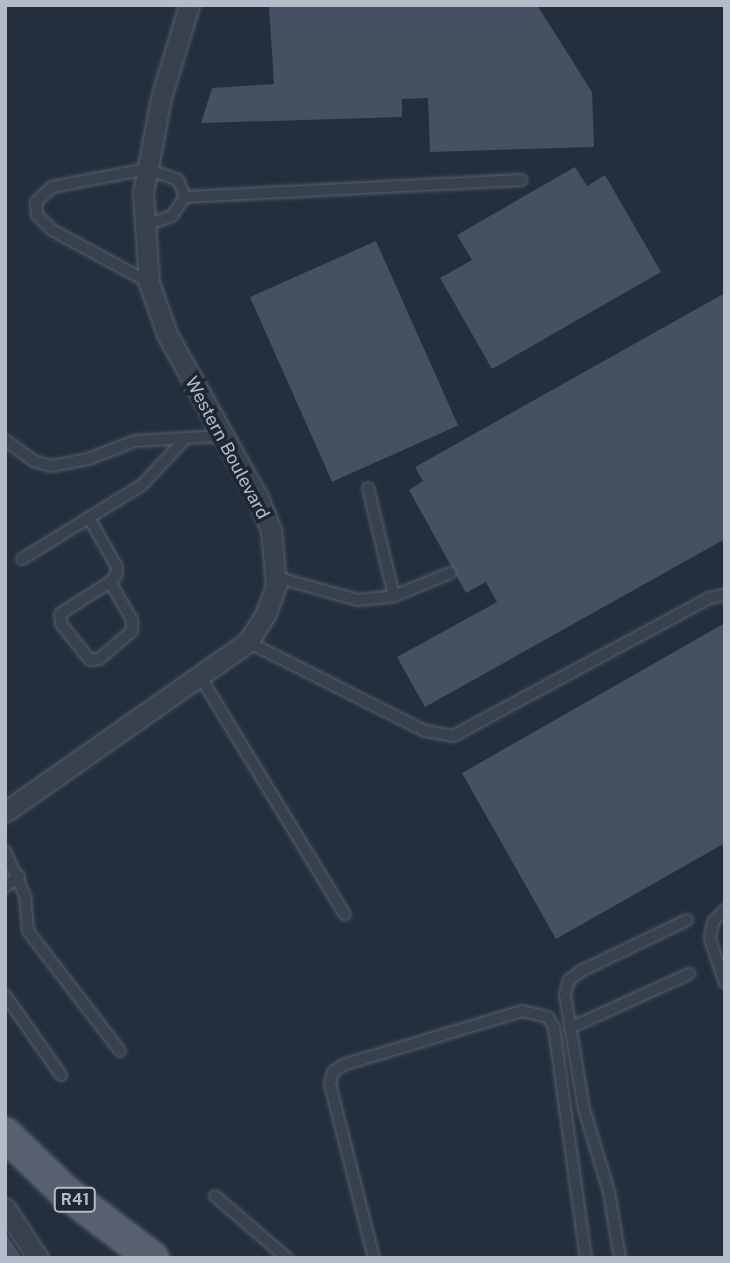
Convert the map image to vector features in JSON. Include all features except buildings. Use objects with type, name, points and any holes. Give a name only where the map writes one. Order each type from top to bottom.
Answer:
[{"type":"main road","name":"R41","points":[[5,1135],[64,1191],[152,1258]]},
{"type":"street","name":"Western Boulevard","points":[[5,812],[201,678],[248,642],[266,613],[275,577],[271,530],[257,496],[167,334],[149,283],[143,226],[148,169],[161,98],[190,5]]},
{"type":"street","points":[[5,1208],[38,1258]]},
{"type":"lane","points":[[149,283],[52,230],[37,215],[36,202],[52,187],[148,169],[177,180],[185,197]]},
{"type":"lane","points":[[185,197],[523,180]]},
{"type":"lane","points":[[143,226],[172,216],[185,197]]},
{"type":"lane","points":[[5,440],[34,461],[52,466],[88,459],[135,442],[223,436]]},
{"type":"lane","points":[[22,559],[142,485],[185,439]]},
{"type":"lane","points":[[368,488],[394,596]]},
{"type":"lane","points":[[89,518],[117,567],[116,576],[60,614],[61,624],[90,660],[99,659],[132,631],[132,620],[110,582]]},
{"type":"lane","points":[[275,577],[358,600],[394,596],[450,573]]},
{"type":"lane","points":[[248,642],[425,731],[453,736],[709,598],[725,595]]},
{"type":"lane","points":[[201,678],[345,915]]},
{"type":"lane","points":[[5,851],[19,876],[28,931],[120,1051]]},
{"type":"lane","points":[[5,887],[19,876]]},
{"type":"lane","points":[[725,910],[713,922],[710,939],[725,983]]},
{"type":"lane","points":[[620,1258],[609,1192],[584,1109],[565,994],[569,980],[687,920]]},
{"type":"lane","points":[[570,1028],[689,974]]},
{"type":"lane","points":[[5,995],[61,1075]]},
{"type":"lane","points":[[374,1258],[330,1084],[333,1072],[343,1065],[522,1011],[548,1017],[554,1028],[586,1258]]},
{"type":"lane","points":[[215,1196],[287,1258]]}]
